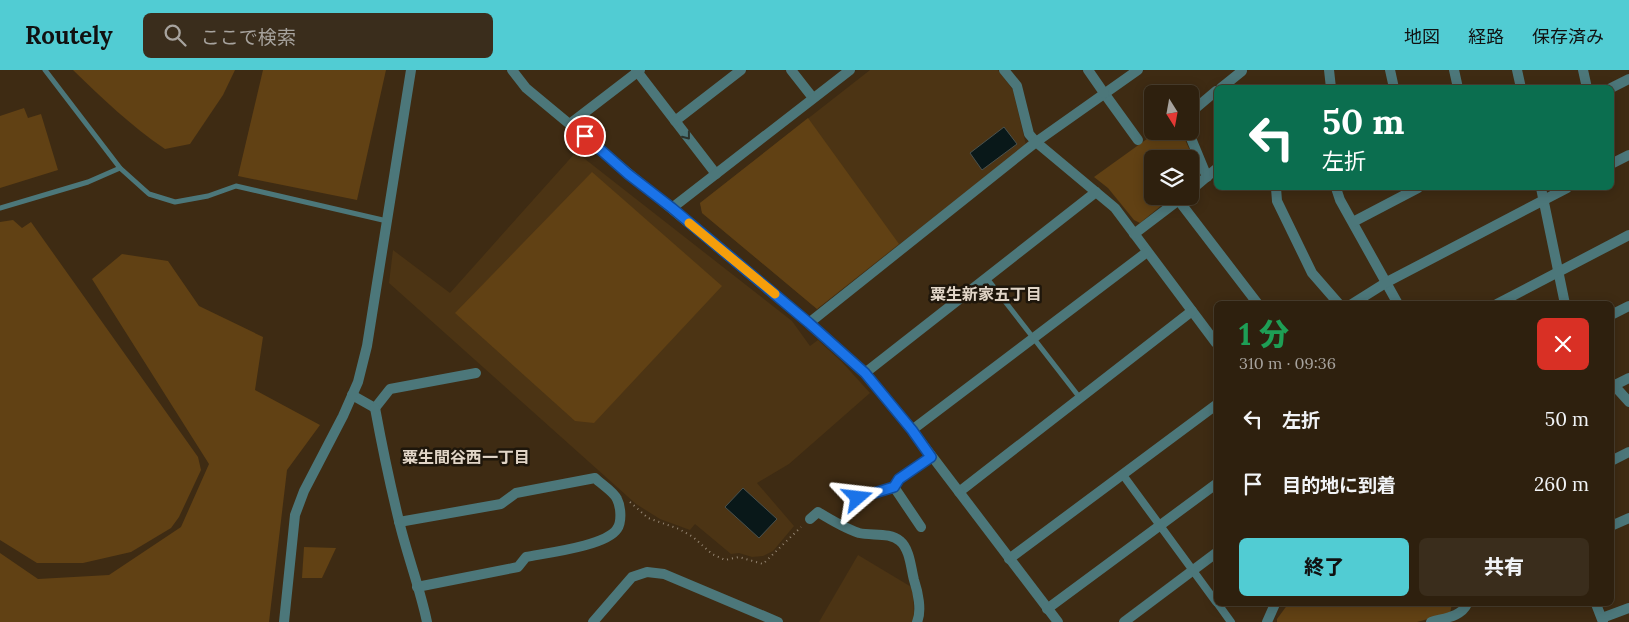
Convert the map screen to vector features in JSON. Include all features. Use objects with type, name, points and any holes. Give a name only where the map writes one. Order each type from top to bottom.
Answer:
[{"type":"street","points":[[284,622],[295,515],[304,490],[343,416],[358,382],[367,346],[411,70]]},
{"type":"street","points":[[512,70],[526,88],[809,323],[865,373],[912,430],[1058,622]]},
{"type":"street","points":[[675,121],[741,70]]},
{"type":"street","points":[[791,70],[813,98]]},
{"type":"street","points":[[672,208],[850,70]]},
{"type":"street","points":[[1004,70],[1017,86],[1030,134],[1036,142],[1115,208],[1214,340]]},
{"type":"street","points":[[1088,70],[1138,140]]},
{"type":"street","points":[[809,323],[1036,142],[1138,70]]},
{"type":"street","points":[[1329,70],[1331,85]]},
{"type":"street","points":[[1390,70],[1393,85]]},
{"type":"street","points":[[1454,70],[1457,85]]},
{"type":"street","points":[[1517,70],[1520,85]]},
{"type":"street","points":[[1583,70],[1586,85]]},
{"type":"street","points":[[571,124],[638,71],[716,174]]},
{"type":"street","points":[[1224,85],[1242,71]]},
{"type":"street","points":[[1614,86],[1629,79]]},
{"type":"street","points":[[1199,106],[1214,93]]},
{"type":"street","points":[[1192,140],[1206,177]]},
{"type":"street","points":[[1614,162],[1629,155]]},
{"type":"street","points":[[1199,183],[1214,171]]},
{"type":"street","points":[[1276,190],[1277,201],[1312,273],[1337,301]]},
{"type":"street","points":[[1337,190],[1340,200],[1396,301]]},
{"type":"street","points":[[1353,222],[1411,190]]},
{"type":"street","points":[[1541,190],[1564,301]]},
{"type":"street","points":[[1357,301],[1387,282],[1563,190]]},
{"type":"street","points":[[865,373],[1096,192]]},
{"type":"street","points":[[1134,234],[1173,205]]},
{"type":"street","points":[[1185,205],[1256,301]]},
{"type":"street","points":[[1503,301],[1629,235]]},
{"type":"street","points":[[912,430],[1147,252]]},
{"type":"street","points":[[1614,314],[1629,306]]},
{"type":"street","points":[[960,492],[1192,312]]},
{"type":"street","points":[[375,408],[390,389],[476,373]]},
{"type":"street","points":[[1614,384],[1629,378]]},
{"type":"street","points":[[1614,387],[1629,402]]},
{"type":"street","points":[[352,395],[375,408],[399,522],[427,622]]},
{"type":"street","points":[[1009,559],[1214,407]]},
{"type":"street","points":[[1614,460],[1629,452]]},
{"type":"street","points":[[858,498],[894,487],[899,479],[931,457]]},
{"type":"street","points":[[1123,475],[1214,599]]},
{"type":"street","points":[[399,522],[501,504],[516,493],[595,478],[617,498],[620,517],[618,529],[610,536],[596,542],[526,557],[518,567],[417,587]]},
{"type":"street","points":[[1047,609],[1214,486]]},
{"type":"street","points":[[894,487],[921,527]]},
{"type":"street","points":[[810,518],[818,512],[844,527],[861,533],[893,536],[902,542],[907,551],[917,590],[919,618],[917,622]]},
{"type":"street","points":[[1614,525],[1629,518]]},
{"type":"street","points":[[1124,622],[1214,555]]},
{"type":"street","points":[[593,622],[632,578],[647,572],[664,574],[778,622]]},
{"type":"street","points":[[1219,606],[1232,622]]},
{"type":"street","points":[[1267,622],[1274,606]]},
{"type":"street","points":[[1431,622],[1452,616],[1464,610],[1466,606]]},
{"type":"street","points":[[1597,606],[1602,620],[1629,608]]},
{"type":"lane","points":[[45,70],[120,168],[149,194],[174,202],[208,196],[236,186],[387,221]]},
{"type":"lane","points":[[0,208],[88,182],[120,168]]},
{"type":"lane","points":[[986,277],[1080,399]]},
{"type":"path","points":[[628,499],[648,518],[679,529],[693,537],[712,554],[726,560],[739,557],[762,564],[810,518]]},
{"type":"shaded area","points":[[73,70],[235,70],[223,95],[190,144],[165,149],[129,121]]},
{"type":"shaded area","points":[[263,70],[386,70],[357,200],[238,176]]},
{"type":"shaded area","points":[[870,70],[998,70],[1013,90],[1026,145],[817,309],[702,213],[700,203]]},
{"type":"shaded area","points":[[24,108],[28,118],[41,114],[58,170],[0,188],[0,116]]},
{"type":"shaded area","points":[[808,118],[899,244],[817,309],[702,213],[700,203]]},
{"type":"shaded area","points":[[1004,127],[1017,144],[982,170],[970,153]]},
{"type":"shaded area","points":[[1145,140],[1185,140],[1190,150],[1144,150],[1144,205],[1162,205],[1140,223],[1134,220],[1108,188],[1094,177]]},
{"type":"shaded area","points":[[576,152],[792,321],[810,346],[818,340],[842,362],[870,393],[789,464],[757,483],[794,526],[773,551],[763,556],[752,557],[739,553],[731,554],[695,524],[690,530],[660,519],[636,504],[389,283],[393,250],[450,293]]},
{"type":"shaded area","points":[[592,172],[722,286],[594,423],[575,421],[455,313]]},
{"type":"shaded area","points":[[13,220],[22,228],[31,222],[198,457],[201,470],[179,517],[171,528],[131,552],[83,563],[37,563],[0,540],[0,222]]},
{"type":"shaded area","points":[[122,254],[168,261],[199,306],[263,337],[255,390],[320,425],[287,470],[269,622],[0,622],[0,553],[38,579],[109,575],[181,527],[209,464],[92,279]]},
{"type":"shaded area","points":[[743,488],[777,519],[759,538],[725,507]]},
{"type":"shaded area","points":[[304,547],[336,548],[322,578],[302,578]]},
{"type":"shaded area","points":[[858,555],[913,588],[914,618],[912,622],[819,622]]},
{"type":"shaded area","points":[[1287,606],[1452,606],[1450,613],[1417,622],[1277,622],[1277,619]]},
{"type":"slow traffic","points":[[689,223],[775,294]]},
{"type":"district","name":"粟生新家五丁目","points":[[986,294]]},
{"type":"district","name":"粟生間谷西一丁目","points":[[466,457]]},
{"type":"route","points":[[585,136],[628,174],[672,208],[809,323],[865,373],[912,430],[931,457],[899,479],[894,487],[858,498]]}]
